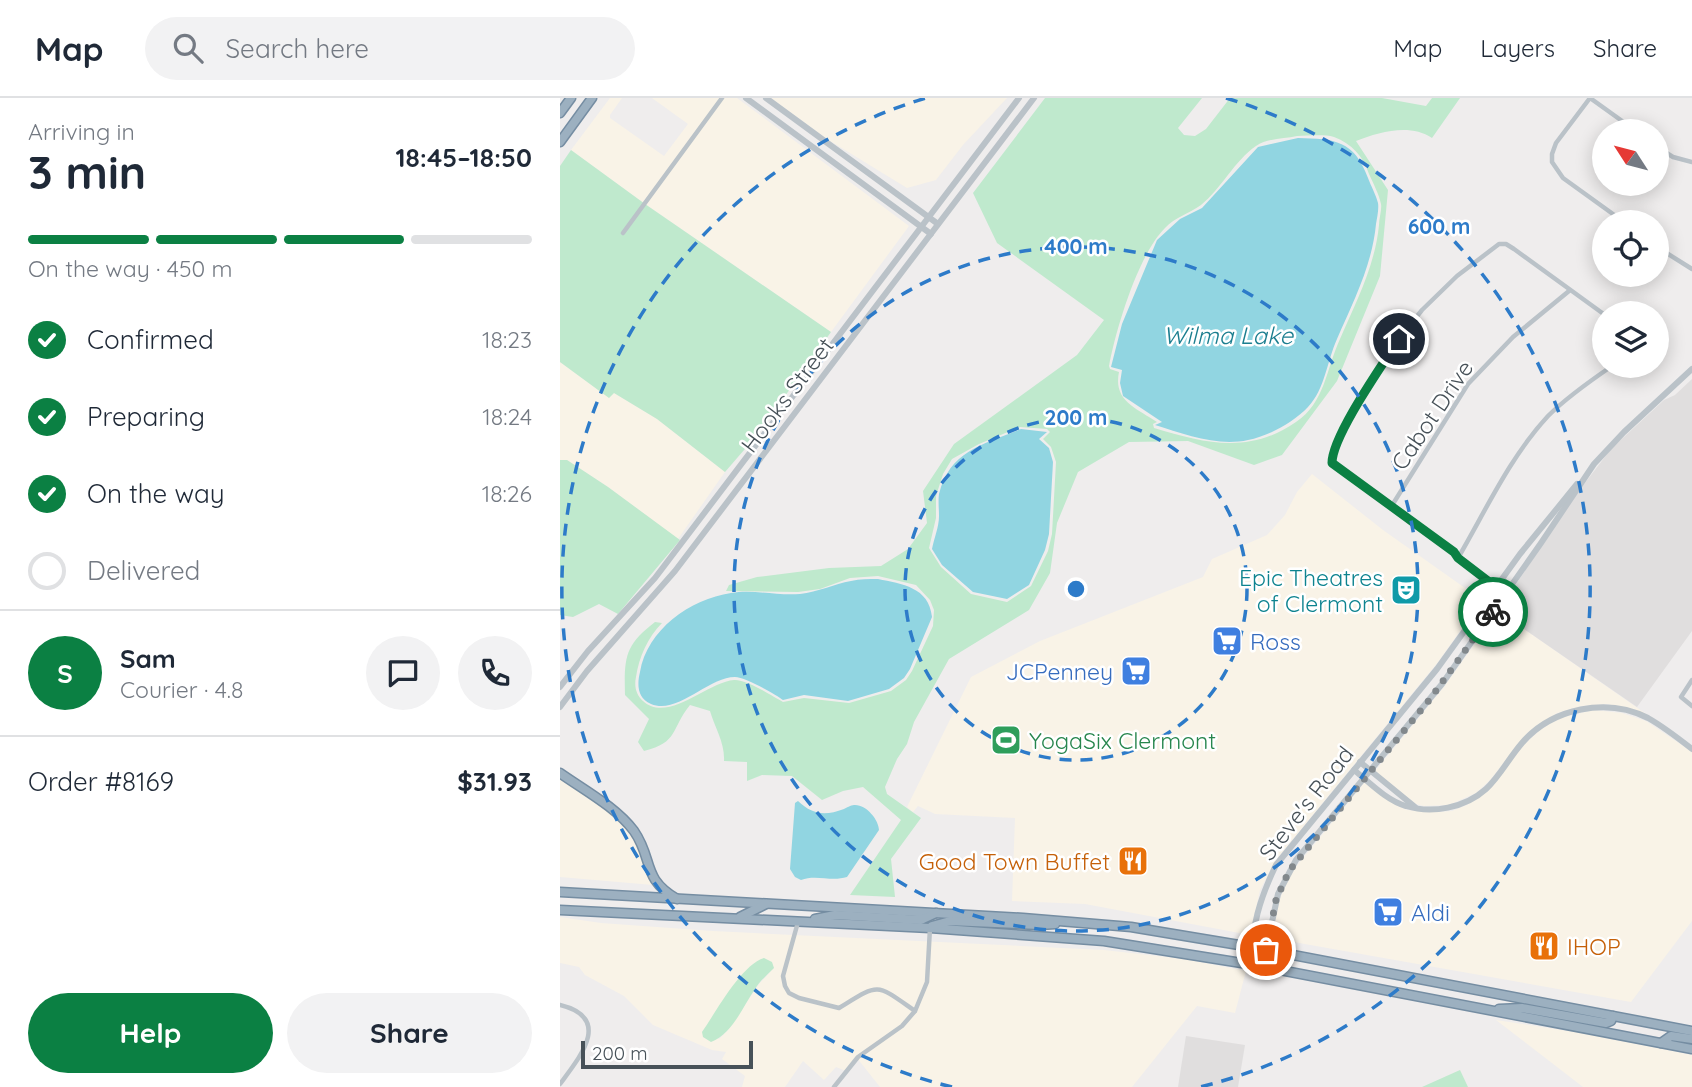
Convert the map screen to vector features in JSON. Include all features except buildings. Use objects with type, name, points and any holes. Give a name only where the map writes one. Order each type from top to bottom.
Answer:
[{"type":"highway","points":[[560,113],[571,98]]},
{"type":"highway","points":[[560,142],[592,98]]},
{"type":"highway","points":[[560,773],[627,823],[639,841],[653,880],[665,892],[680,900]]},
{"type":"highway","points":[[560,892],[1075,921],[1142,928],[1692,1031]]},
{"type":"highway","points":[[736,918],[765,904]]},
{"type":"highway","points":[[560,910],[930,928],[1104,941],[1254,965],[1692,1049]]},
{"type":"highway","points":[[800,921],[835,915],[921,920],[936,913]]},
{"type":"highway","points":[[930,928],[950,920],[1040,925],[1075,921]]},
{"type":"highway","points":[[1482,1009],[1522,1008],[1606,1023],[1609,1023],[1613,1016]]},
{"type":"highway","points":[[1661,1043],[1671,1036],[1692,1039]]},
{"type":"street","points":[[623,233],[722,98]]},
{"type":"street","points":[[746,98],[931,234]]},
{"type":"street","points":[[766,98],[938,224]]},
{"type":"street","name":"Hooks Street","points":[[560,687],[587,651],[655,578],[1019,98]]},
{"type":"street","name":"Hooks Street","points":[[560,707],[609,645],[675,571],[1034,98]]},
{"type":"street","points":[[1607,210],[1563,178],[1553,165],[1552,154],[1556,143],[1590,98],[1619,119]]},
{"type":"street","points":[[819,151],[826,142]]},
{"type":"street","points":[[1670,155],[1692,162]]},
{"type":"street","points":[[1505,594],[1454,552],[1332,463],[1336,445],[1375,376],[1422,310],[1457,276],[1494,246],[1506,244],[1592,306]]},
{"type":"street","points":[[1669,255],[1692,269]]},
{"type":"street","name":"Cabot Drive","points":[[1391,507],[1468,384],[1513,337],[1569,291]]},
{"type":"street","name":"Steve's Road","points":[[1254,965],[1266,950],[1276,900],[1289,871],[1442,684],[1594,464],[1692,369]]},
{"type":"street","points":[[1458,558],[1523,448],[1549,415],[1595,378]]},
{"type":"street","points":[[800,388],[809,395]]},
{"type":"street","name":"Steve's Road","points":[[1254,965],[1251,947],[1263,891],[1276,865],[1437,669],[1520,554],[1581,482]]},
{"type":"street","points":[[1692,680],[1681,697],[1692,706]]},
{"type":"street","points":[[1354,769],[1396,802],[1407,807],[1450,808],[1472,799],[1486,789],[1521,743],[1539,727],[1559,716],[1582,709],[1609,707],[1637,714],[1662,727],[1692,749]]},
{"type":"street","points":[[1360,762],[1415,807]]},
{"type":"street","points":[[800,921],[783,976],[789,993],[839,1008],[864,991],[885,990],[915,1010]]},
{"type":"street","points":[[834,1087],[859,1057],[893,1033],[915,1010],[927,982],[930,928]]},
{"type":"street","points":[[560,1005],[579,1012],[588,1025],[589,1034],[586,1047],[560,1084]]},
{"type":"shaded area","points":[[610,98],[622,98],[610,118],[664,156],[688,124],[652,98],[737,98],[909,226],[831,332],[571,150]]},
{"type":"shaded area","points":[[771,98],[1007,98],[963,145],[936,180],[907,188],[827,139]]},
{"type":"shaded area","points":[[560,362],[608,397],[614,393],[657,419],[725,472],[678,539],[608,487],[567,460],[560,460]]},
{"type":"shaded area","points":[[1692,379],[1692,631],[1637,707],[1498,611],[1578,492],[1611,449],[1664,400],[1675,395]]},
{"type":"shaded area","points":[[1312,474],[1383,530],[1482,600],[1438,662],[1275,861],[1260,890],[1250,935],[1085,904],[1012,901],[1015,818],[935,814],[918,806],[913,812],[907,807],[971,677],[1040,641],[1203,577],[1212,559],[1267,535],[1285,515],[1297,492]]},
{"type":"shaded area","points":[[1498,611],[1649,716],[1608,704],[1581,706],[1557,713],[1527,733],[1490,780],[1476,793],[1449,805],[1416,804],[1375,771],[1444,687]]},
{"type":"shaded area","points":[[1594,710],[1622,713],[1646,721],[1692,752],[1692,921],[1631,1002],[1271,938],[1279,901],[1291,873],[1365,782],[1407,810],[1452,811],[1488,791],[1524,745],[1541,729],[1560,718]]},
{"type":"shaded area","points":[[560,777],[625,825],[636,842],[653,885],[560,877]]},
{"type":"shaded area","points":[[560,917],[601,923],[713,931],[1104,950],[1184,959],[1246,971],[1235,1013],[1197,1006],[1132,1087],[880,1087],[857,1058],[846,1071],[836,1067],[824,1080],[803,1061],[785,1087],[742,1087],[745,1076],[722,1059],[726,1052],[712,1050],[653,1025],[624,996],[585,975],[579,967],[560,963]],"holes":[[[774,968],[719,1039],[702,1032]]]},
{"type":"shaded area","points":[[1496,1020],[1587,1034],[1692,1055],[1692,1087],[1583,1087]]},
{"type":"shaded area","points":[[1186,1036],[1245,1045],[1238,1087],[1178,1087]]},
{"type":"green space","points":[[1045,98],[1202,98],[1178,128],[1184,135],[1195,136],[1206,129],[1230,98],[1382,98],[1426,106],[1432,98],[1460,98],[1432,138],[1414,131],[1394,130],[1356,141],[1388,190],[1380,276],[1337,381],[1282,455],[1254,465],[1188,441],[1129,442],[1078,472],[1057,523],[1050,573],[1029,610],[949,659],[897,759],[885,787],[887,794],[921,818],[891,859],[895,897],[850,895],[901,820],[863,787],[843,791],[822,800],[792,776],[762,775],[747,781],[747,762],[724,761],[721,742],[710,711],[690,705],[669,739],[644,751],[638,742],[649,719],[625,695],[626,661],[632,645],[645,630],[655,622],[662,623],[645,648],[635,684],[643,701],[653,707],[664,708],[688,700],[723,682],[734,680],[752,685],[783,702],[804,698],[849,703],[891,691],[906,680],[933,626],[934,610],[930,600],[916,585],[878,576],[850,578],[820,589],[798,592],[726,591],[729,585],[757,577],[829,568],[881,566],[908,549],[927,523],[923,491],[954,444],[1077,355],[1104,320],[997,243],[973,193]],"holes":[[[1297,136],[1330,136],[1351,147],[1367,168],[1381,206],[1377,240],[1369,269],[1335,350],[1324,385],[1306,414],[1296,422],[1261,439],[1226,443],[1191,438],[1154,428],[1153,424],[1157,422],[1134,408],[1123,397],[1119,390],[1119,372],[1109,366],[1137,274],[1155,240],[1165,228],[1201,205],[1248,152],[1265,141]],[[1020,427],[1047,429],[1050,432],[1043,439],[1051,447],[1056,462],[1052,534],[1048,551],[1031,586],[1007,602],[971,594],[941,567],[929,548],[936,518],[936,496],[943,474],[952,459]]]},
{"type":"green space","points":[[571,150],[831,332],[757,435],[725,472],[657,419],[614,393],[609,398],[560,362],[560,166]]},
{"type":"green space","points":[[560,460],[567,460],[608,487],[680,540],[618,614],[599,604],[573,617],[560,615]]},
{"type":"green space","points":[[764,958],[772,962],[774,968],[757,986],[731,1026],[711,1042],[703,1037],[702,1032],[738,979],[755,962]]},
{"type":"green space","points":[[1460,1070],[1468,1087],[1422,1087]]},
{"type":"water","name":"Wilma Lake","points":[[1298,138],[1333,141],[1349,149],[1362,165],[1378,205],[1374,239],[1366,269],[1318,392],[1308,407],[1288,423],[1273,432],[1248,440],[1213,441],[1155,425],[1162,422],[1123,396],[1120,383],[1122,370],[1111,367],[1122,324],[1157,240],[1180,219],[1202,208],[1258,147]]},
{"type":"water","points":[[1021,429],[1047,432],[1039,439],[1049,448],[1053,462],[1049,534],[1045,550],[1029,585],[1007,599],[973,592],[942,565],[932,549],[939,520],[939,494],[951,468],[970,451]]},
{"type":"water","points":[[878,579],[905,585],[920,593],[930,607],[932,617],[910,669],[904,678],[889,689],[848,701],[804,695],[783,700],[767,690],[735,677],[714,683],[672,704],[661,706],[646,701],[641,694],[639,677],[651,643],[673,619],[700,602],[731,593],[800,594],[854,580]]},
{"type":"water","points":[[798,801],[820,813],[831,813],[859,805],[874,817],[879,830],[847,877],[801,880],[795,877],[790,869],[795,803]]},
{"type":"way so far","points":[[1266,950],[1276,900],[1296,860],[1442,684],[1493,612]]},
{"type":"place","name":"Epic Theatres of Clermont","points":[[1406,590]]},
{"type":"place","name":"Ross","points":[[1227,641]]},
{"type":"place","name":"JCPenney","points":[[1136,671]]},
{"type":"place","name":"YogaSix Clermont","points":[[1006,740]]},
{"type":"place","name":"Good Town Buffet","points":[[1133,861]]},
{"type":"place","name":"Aldi","points":[[1388,912]]},
{"type":"place","name":"IHOP","points":[[1544,946]]},
{"type":"route","points":[[1399,339],[1336,445],[1332,463],[1454,552],[1505,594],[1493,612]]}]
